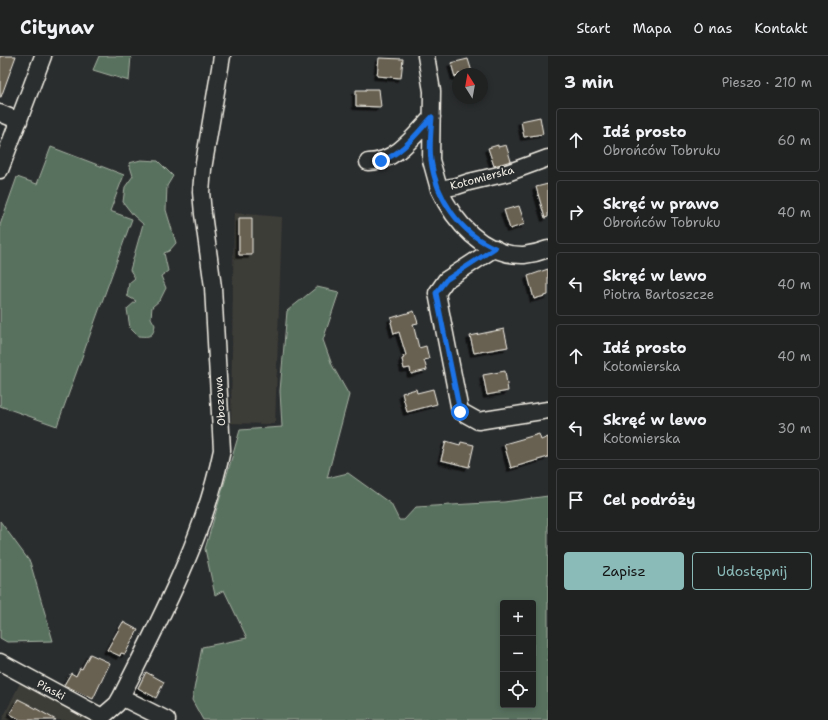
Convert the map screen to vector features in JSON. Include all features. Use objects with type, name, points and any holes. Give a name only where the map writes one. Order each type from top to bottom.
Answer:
[{"type":"street","points":[[0,170],[43,56]]},
{"type":"street","name":"Obozowa","points":[[102,719],[121,697],[159,621],[200,528],[218,473],[222,450],[213,287],[201,192],[203,169],[222,56]]},
{"type":"street","name":"Kotomierska","points":[[426,56],[432,91],[431,160],[439,189],[457,186],[501,174],[548,158]]},
{"type":"street","points":[[0,113],[19,121]]},
{"type":"street","points":[[368,162],[375,162],[388,158],[397,152],[432,117]]},
{"type":"street","points":[[439,189],[447,206],[466,230],[474,237],[504,252],[523,255],[548,249]]},
{"type":"street","points":[[495,248],[446,280],[436,293],[460,412],[478,421],[548,410]]},
{"type":"street","name":"Piaski","points":[[0,662],[102,719]]},
{"type":"street","points":[[121,697],[167,720]]},
{"type":"shaded area","points":[[234,213],[282,217],[275,424],[231,423]]},
{"type":"shaded area","points":[[21,681],[94,720],[2,720]]},
{"type":"green space","points":[[99,56],[131,56],[129,81],[93,70]]},
{"type":"green space","points":[[51,147],[124,175],[110,211],[132,219],[57,426],[0,406],[0,225],[17,177],[37,184]]},
{"type":"green space","points":[[141,160],[158,161],[173,176],[167,186],[166,210],[176,243],[169,251],[164,253],[168,271],[161,276],[166,288],[160,300],[152,307],[151,318],[155,325],[153,332],[150,335],[145,336],[138,336],[130,328],[127,309],[136,301],[127,296],[129,283],[135,278],[130,270],[143,224],[133,215],[123,202],[125,187],[133,176],[129,163]]},
{"type":"green space","points":[[317,287],[339,292],[323,340],[332,365],[349,395],[327,478],[348,473],[391,504],[399,520],[404,520],[416,507],[504,502],[548,496],[548,720],[203,720],[192,700],[202,647],[247,638],[224,590],[215,595],[205,549],[240,430],[282,427],[280,391],[287,311]]},
{"type":"green space","points":[[0,521],[30,562],[53,641],[7,642],[0,638]]},
{"type":"building","points":[[0,56],[16,56],[1,97],[0,97]]},
{"type":"building","points":[[379,58],[403,59],[401,78],[377,76]]},
{"type":"building","points":[[468,59],[471,68],[452,68],[451,63]]},
{"type":"building","points":[[379,89],[381,107],[356,106],[356,90]]},
{"type":"building","points":[[540,117],[543,134],[524,137],[521,121]]},
{"type":"building","points":[[498,145],[498,147],[506,145],[511,161],[494,166],[488,148]]},
{"type":"building","points":[[548,184],[548,217],[545,218],[536,187]]},
{"type":"building","points":[[519,206],[525,224],[510,229],[504,210]]},
{"type":"building","points":[[239,218],[252,218],[252,255],[239,255]]},
{"type":"building","points":[[548,269],[548,295],[534,299],[528,276]]},
{"type":"building","points":[[414,311],[418,323],[413,324],[419,348],[426,346],[429,359],[424,360],[427,370],[411,374],[410,368],[404,369],[402,359],[404,358],[403,356],[406,355],[399,332],[394,334],[391,318]]},
{"type":"building","points":[[504,329],[508,347],[474,353],[470,336]]},
{"type":"building","points":[[505,371],[508,391],[487,395],[483,375]]},
{"type":"building","points":[[416,389],[417,393],[433,389],[437,404],[407,412],[402,393]]},
{"type":"building","points":[[539,434],[541,440],[548,437],[548,457],[511,468],[504,444]]},
{"type":"building","points":[[446,441],[460,445],[461,442],[474,445],[469,467],[441,460]]},
{"type":"building","points":[[123,622],[138,630],[125,654],[121,653],[120,656],[107,650]]},
{"type":"building","points":[[90,654],[110,663],[93,699],[64,685],[71,673],[76,676],[80,668],[82,669]]},
{"type":"building","points":[[146,672],[164,682],[156,698],[138,688]]},
{"type":"building","points":[[18,699],[56,720],[21,720],[10,714]]},
{"type":"route","points":[[381,161],[397,152],[432,117],[431,160],[439,189],[447,206],[459,222],[474,237],[495,248],[446,280],[436,293],[460,412]]}]
